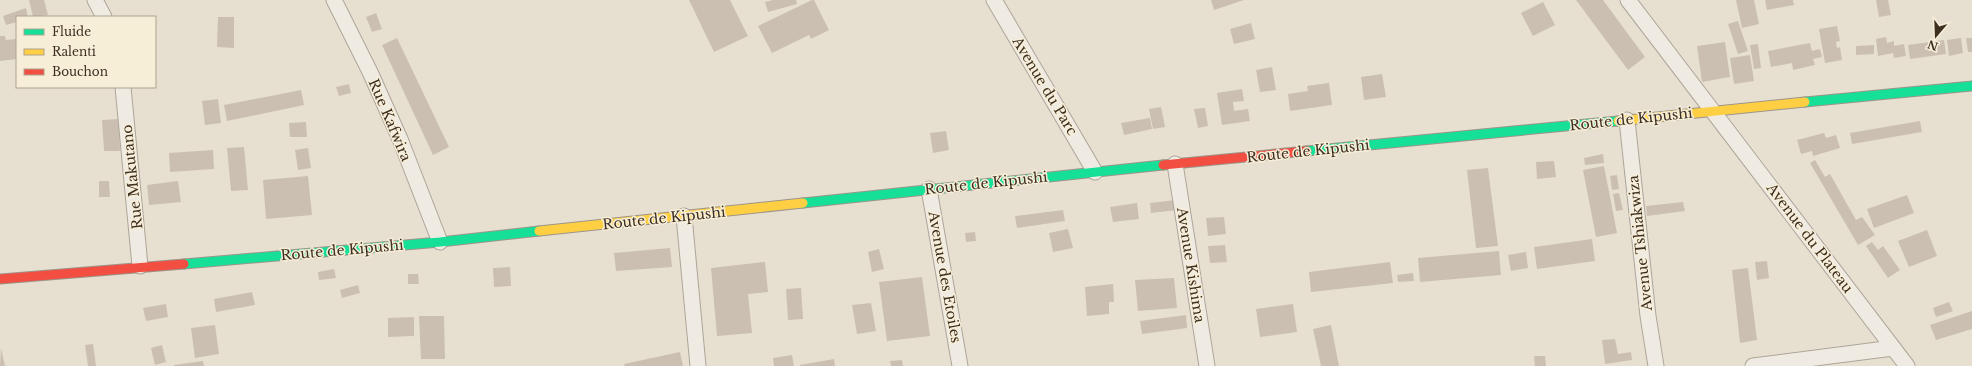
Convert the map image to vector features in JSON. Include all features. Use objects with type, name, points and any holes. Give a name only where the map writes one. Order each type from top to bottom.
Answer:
[{"type":"main road","name":"Route de Kipushi","points":[[0,279],[140,266],[440,242],[1095,172],[1627,120],[1713,110],[1972,86]]},
{"type":"street","points":[[95,0],[103,16]]},
{"type":"street","name":"Rue Kafwira","points":[[334,0],[370,72],[400,140],[440,242]]},
{"type":"street","name":"Avenue du Parc","points":[[994,0],[1095,172]]},
{"type":"street","name":"Avenue du Plateau","points":[[1628,0],[1908,366]]},
{"type":"street","name":"Rue Makutano","points":[[123,88],[140,266]]},
{"type":"street","name":"Avenue Tshiakwiza","points":[[1627,120],[1648,316],[1656,366]]},
{"type":"street","name":"Avenue Kishima","points":[[1175,164],[1207,366]]},
{"type":"street","name":"Avenue des Etoiles","points":[[929,189],[960,366]]},
{"type":"street","points":[[684,216],[698,366]]},
{"type":"street","points":[[1753,366],[1893,348]]},
{"type":"building","points":[[29,0],[44,0],[48,15],[33,16]]},
{"type":"building","points":[[689,0],[730,0],[748,36],[714,52]]},
{"type":"building","points":[[773,0],[796,0],[797,4],[768,12],[765,2]]},
{"type":"building","points":[[814,0],[829,30],[811,39],[809,35],[772,53],[758,26]]},
{"type":"building","points":[[1211,0],[1244,0],[1214,10]]},
{"type":"building","points":[[1576,0],[1603,0],[1645,57],[1628,70]]},
{"type":"building","points":[[1736,0],[1754,0],[1759,24],[1742,28]]},
{"type":"building","points":[[1765,0],[1793,0],[1794,5],[1767,10]]},
{"type":"building","points":[[1876,0],[1888,0],[1891,15],[1879,17]]},
{"type":"building","points":[[1543,2],[1555,25],[1533,36],[1521,13]]},
{"type":"building","points":[[26,8],[28,16],[16,16],[16,22],[6,25],[3,16]]},
{"type":"building","points":[[376,13],[382,29],[372,32],[366,17]]},
{"type":"building","points":[[218,17],[234,17],[234,48],[217,47]]},
{"type":"building","points":[[1738,21],[1748,51],[1738,54],[1728,24]]},
{"type":"building","points":[[1251,23],[1255,39],[1234,44],[1230,29]]},
{"type":"building","points":[[1837,26],[1840,41],[1836,42],[1837,48],[1840,47],[1842,60],[1825,63],[1819,29]]},
{"type":"building","points":[[0,36],[5,36],[6,40],[16,39],[16,59],[0,61]]},
{"type":"building","points":[[1886,37],[1887,43],[1894,41],[1894,46],[1904,44],[1906,56],[1894,58],[1893,53],[1878,56],[1876,39]]},
{"type":"building","points":[[397,38],[449,147],[433,155],[382,45]]},
{"type":"building","points":[[1961,38],[1963,53],[1949,56],[1947,40]]},
{"type":"building","points":[[1966,38],[1972,38],[1972,52],[1968,52]]},
{"type":"building","points":[[1944,40],[1946,54],[1910,59],[1908,45]]},
{"type":"building","points":[[1725,42],[1730,77],[1702,82],[1697,46]]},
{"type":"building","points":[[1810,43],[1812,51],[1820,49],[1822,57],[1813,59],[1815,65],[1793,70],[1792,63],[1771,67],[1768,51]]},
{"type":"building","points":[[1758,44],[1761,68],[1754,69],[1750,45]]},
{"type":"building","points":[[1874,45],[1874,54],[1856,55],[1856,46]]},
{"type":"building","points":[[1750,55],[1754,81],[1734,84],[1730,58]]},
{"type":"building","points":[[1272,67],[1276,90],[1260,92],[1256,70]]},
{"type":"building","points":[[1382,74],[1386,97],[1364,100],[1361,77]]},
{"type":"building","points":[[1329,83],[1332,105],[1290,111],[1288,94],[1308,91],[1307,86]]},
{"type":"building","points":[[349,84],[351,93],[339,96],[336,87]]},
{"type":"building","points":[[1242,89],[1244,101],[1233,102],[1234,111],[1248,109],[1250,121],[1222,125],[1217,93]]},
{"type":"building","points":[[301,90],[304,105],[227,121],[224,105]]},
{"type":"building","points":[[218,99],[221,123],[205,125],[202,101]]},
{"type":"building","points":[[1161,107],[1165,127],[1153,129],[1149,109]]},
{"type":"building","points":[[1205,108],[1208,126],[1198,128],[1194,109]]},
{"type":"building","points":[[1150,118],[1152,129],[1124,135],[1121,123]]},
{"type":"building","points":[[119,119],[120,151],[104,151],[102,120]]},
{"type":"building","points":[[1920,121],[1922,132],[1852,144],[1850,133]]},
{"type":"building","points":[[306,122],[307,137],[290,137],[289,123]]},
{"type":"building","points":[[946,131],[949,150],[933,153],[930,133]]},
{"type":"building","points":[[1824,133],[1826,138],[1836,135],[1840,148],[1813,156],[1812,151],[1801,154],[1797,140]]},
{"type":"building","points":[[244,147],[248,190],[231,191],[227,148]]},
{"type":"building","points":[[308,148],[311,168],[298,170],[295,150]]},
{"type":"building","points":[[213,150],[214,169],[170,172],[169,153]]},
{"type":"building","points":[[1603,154],[1604,163],[1585,165],[1584,158]]},
{"type":"building","points":[[1815,160],[1825,177],[1830,174],[1856,220],[1862,217],[1875,235],[1858,245],[1810,163]]},
{"type":"building","points":[[1554,161],[1556,177],[1537,179],[1536,162]]},
{"type":"building","points":[[1604,166],[1617,233],[1596,237],[1583,170]]},
{"type":"building","points":[[1488,168],[1498,246],[1476,248],[1467,170]]},
{"type":"building","points":[[1617,175],[1619,189],[1612,190],[1610,176]]},
{"type":"building","points":[[308,176],[312,215],[266,219],[263,180]]},
{"type":"building","points":[[99,181],[109,181],[110,197],[99,197]]},
{"type":"building","points":[[178,181],[181,202],[149,205],[147,185]]},
{"type":"building","points":[[1619,193],[1623,210],[1616,211],[1613,194]]},
{"type":"building","points":[[1907,195],[1914,213],[1874,228],[1867,209]]},
{"type":"building","points":[[1176,200],[1177,210],[1151,213],[1150,203]]},
{"type":"building","points":[[1683,202],[1685,211],[1647,216],[1646,206]]},
{"type":"building","points":[[1137,203],[1139,219],[1113,222],[1110,207]]},
{"type":"building","points":[[1063,210],[1065,221],[1017,228],[1015,216]]},
{"type":"building","points":[[1224,217],[1226,234],[1208,236],[1206,218]]},
{"type":"building","points":[[1068,229],[1073,248],[1053,252],[1049,233]]},
{"type":"building","points":[[1927,230],[1937,256],[1909,267],[1898,241]]},
{"type":"building","points":[[975,232],[976,241],[966,242],[965,233]]},
{"type":"building","points":[[1592,239],[1595,261],[1537,269],[1534,247]]},
{"type":"building","points":[[1872,242],[1878,250],[1883,246],[1900,270],[1888,278],[1866,246]]},
{"type":"building","points":[[1225,245],[1227,262],[1210,263],[1208,246]]},
{"type":"building","points":[[670,248],[672,267],[616,271],[614,253]]},
{"type":"building","points":[[879,249],[884,269],[872,272],[868,252]]},
{"type":"building","points":[[1499,251],[1501,275],[1420,282],[1418,258]]},
{"type":"building","points":[[1526,252],[1528,268],[1511,271],[1508,255]]},
{"type":"building","points":[[1767,261],[1769,278],[1757,280],[1755,262]]},
{"type":"building","points":[[765,262],[768,292],[748,294],[752,333],[717,336],[711,268]]},
{"type":"building","points":[[1390,262],[1393,283],[1311,292],[1309,272]]},
{"type":"building","points":[[510,267],[511,286],[494,287],[493,268]]},
{"type":"building","points":[[1748,268],[1757,340],[1740,343],[1732,270]]},
{"type":"building","points":[[334,269],[336,278],[319,280],[318,272]]},
{"type":"building","points":[[1413,273],[1414,281],[1398,282],[1397,275]]},
{"type":"building","points":[[408,274],[418,274],[419,284],[408,284]]},
{"type":"building","points":[[922,277],[930,336],[887,341],[879,282]]},
{"type":"building","points":[[1174,278],[1177,308],[1138,311],[1135,280]]},
{"type":"building","points":[[1113,284],[1114,302],[1109,302],[1109,314],[1087,316],[1085,287]]},
{"type":"building","points":[[358,285],[360,293],[342,298],[340,290]]},
{"type":"building","points":[[801,288],[803,319],[788,320],[786,289]]},
{"type":"building","points":[[252,292],[255,305],[216,312],[214,299]]},
{"type":"building","points":[[1949,302],[1953,311],[1936,317],[1933,308]]},
{"type":"building","points":[[871,303],[876,331],[857,334],[852,305]]},
{"type":"building","points":[[166,304],[168,317],[146,321],[143,308]]},
{"type":"building","points":[[1293,304],[1297,332],[1260,337],[1256,309]]},
{"type":"building","points":[[1972,311],[1972,329],[1936,340],[1930,325]]},
{"type":"building","points":[[1186,315],[1187,328],[1142,334],[1140,321]]},
{"type":"building","points":[[419,316],[444,316],[445,359],[421,359]]},
{"type":"building","points":[[414,317],[414,336],[388,337],[388,318]]},
{"type":"building","points":[[215,325],[219,354],[195,358],[191,328]]},
{"type":"building","points":[[1331,325],[1339,366],[1321,366],[1313,329]]},
{"type":"building","points":[[1615,339],[1618,354],[1631,352],[1632,360],[1605,364],[1602,340]]},
{"type":"building","points":[[93,344],[96,366],[88,366],[85,345]]},
{"type":"building","points":[[162,345],[166,362],[155,365],[151,348]]},
{"type":"building","points":[[1,348],[5,366],[0,366]]},
{"type":"building","points":[[680,352],[683,366],[625,366],[624,364]]},
{"type":"building","points":[[792,355],[794,366],[774,366],[773,358]]},
{"type":"building","points":[[1534,356],[1545,356],[1546,366],[1535,366]]},
{"type":"building","points":[[834,359],[835,366],[800,366],[800,365]]},
{"type":"building","points":[[902,360],[903,366],[891,366],[890,361]]},
{"type":"building","points":[[203,361],[204,366],[174,366],[174,365]]},
{"type":"traffic: fast","points":[[1805,102],[1972,86]]},
{"type":"traffic: fast","points":[[1307,151],[1618,121]]},
{"type":"traffic: fast","points":[[803,203],[1163,165]]},
{"type":"traffic: fast","points":[[184,264],[440,242],[539,231]]},
{"type":"traffic: slow","points":[[1618,121],[1805,102]]},
{"type":"traffic: slow","points":[[539,231],[803,203]]},
{"type":"traffic: jam","points":[[1163,165],[1307,151]]},
{"type":"traffic: jam","points":[[0,279],[184,264]]}]
